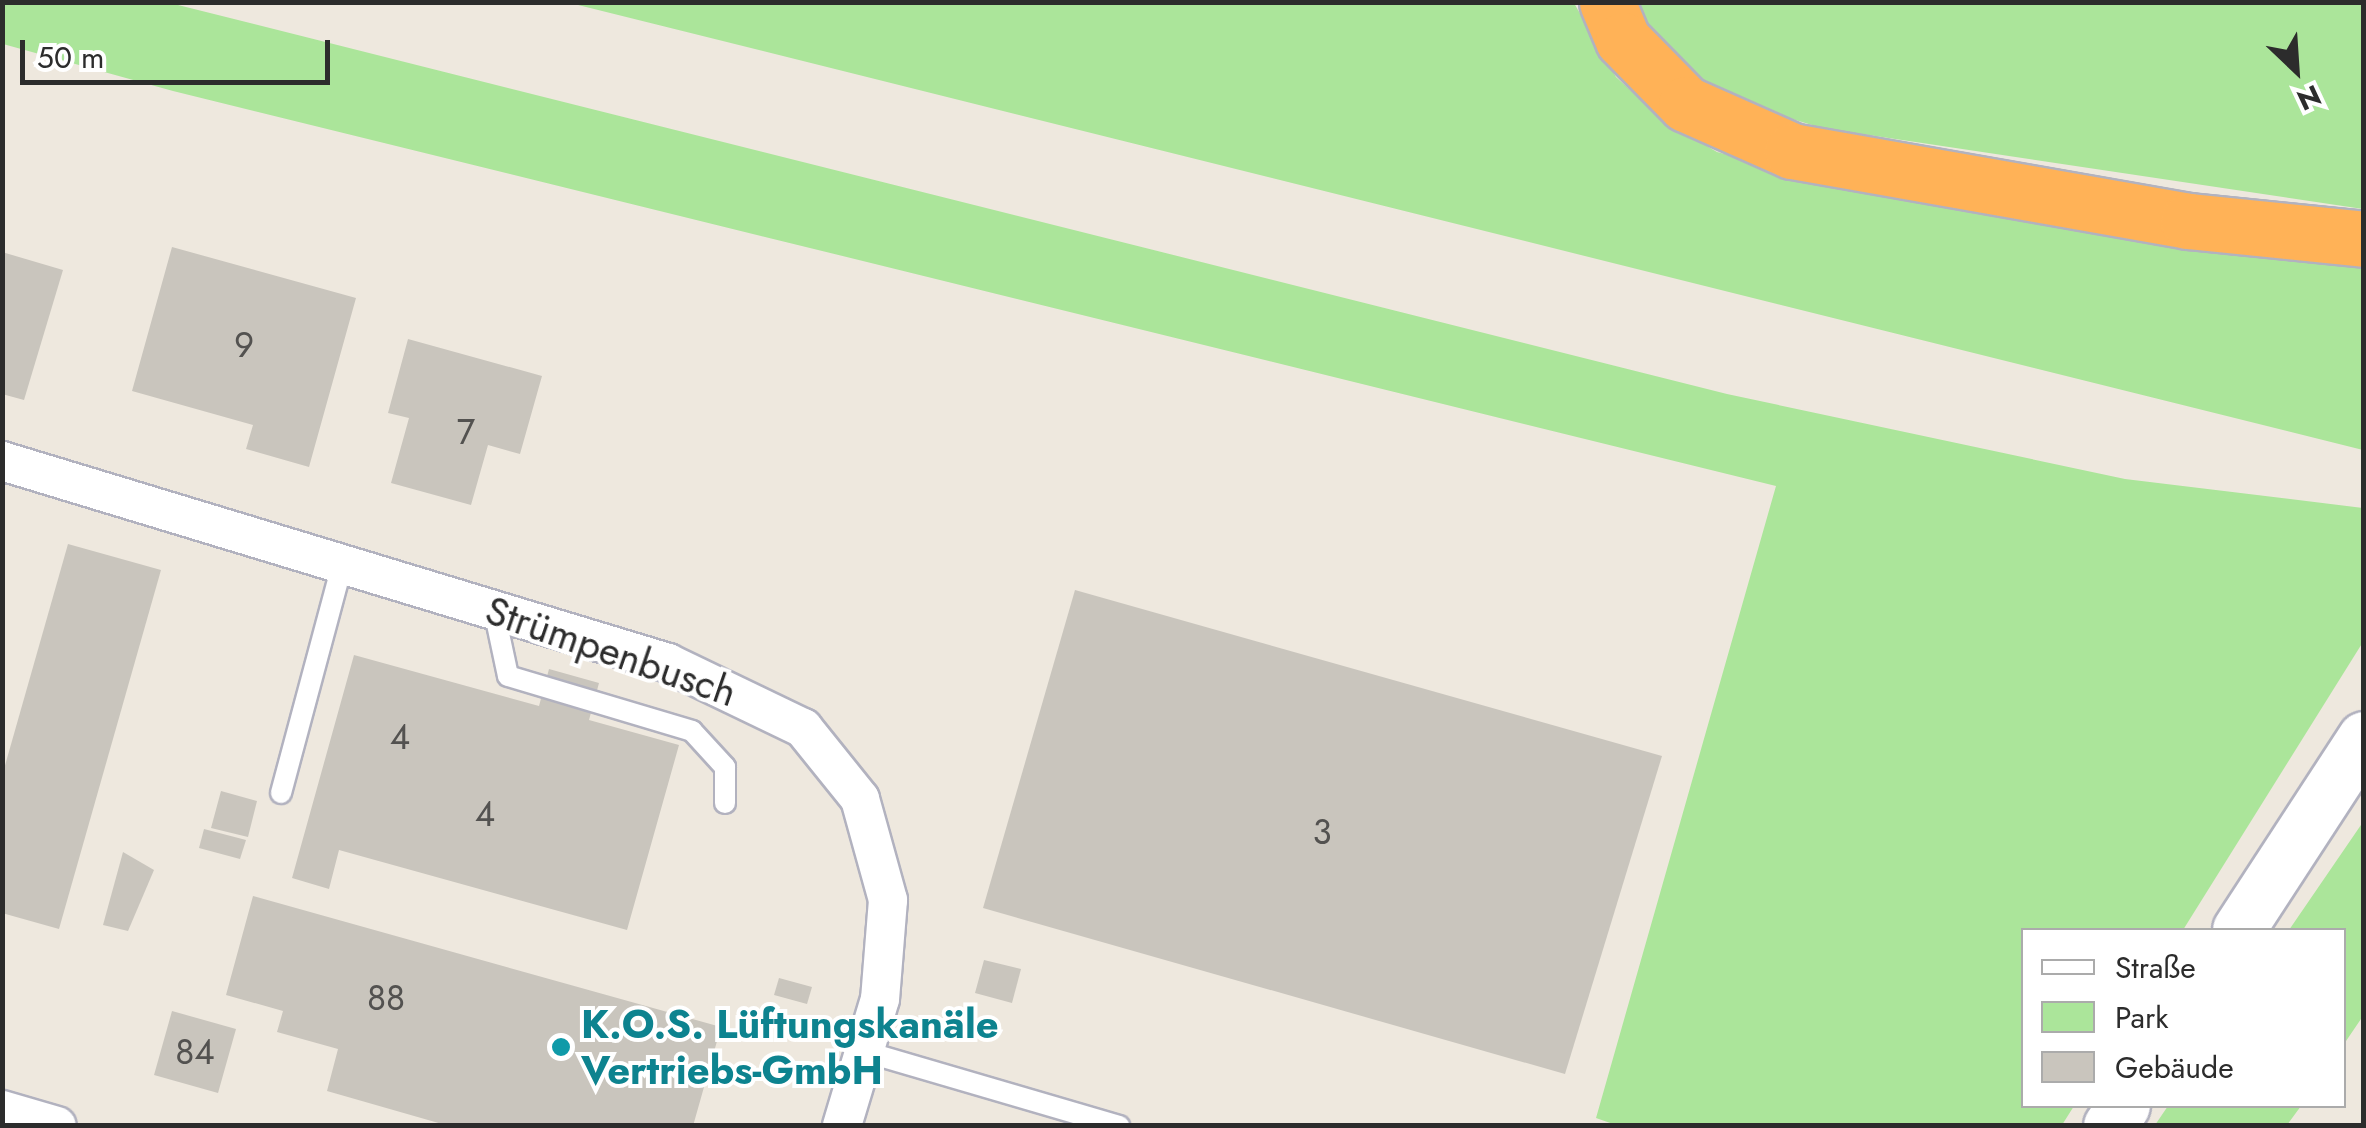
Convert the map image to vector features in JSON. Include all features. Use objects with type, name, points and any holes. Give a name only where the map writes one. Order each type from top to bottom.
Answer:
[{"type":"highway","points":[[1607,2],[1623,40],[1662,85],[1733,132],[1792,151],[2188,221],[2364,238]]},
{"type":"main road","points":[[2240,928],[2364,738]]},
{"type":"street","name":"Strümpenbusch","points":[[2,460],[494,610],[738,690],[829,752],[869,818],[888,900],[886,961],[866,1052],[842,1126]]},
{"type":"street","points":[[2,1110],[58,1126]]},
{"type":"lane","points":[[281,793],[342,565]]},
{"type":"lane","points":[[494,610],[508,676],[692,731],[724,767],[726,803]]},
{"type":"lane","points":[[866,1052],[1119,1126]]},
{"type":"green space","points":[[2,3],[170,3],[1727,394],[2125,479],[2363,508],[2363,642],[2184,928],[2021,928],[2021,1108],[2073,1108],[2062,1125],[1616,1125],[1596,1118],[1776,486],[173,91],[3,44]]},
{"type":"green space","points":[[570,3],[1574,3],[1616,77],[1664,121],[1717,152],[1823,180],[2363,263],[2363,450]]},
{"type":"green space","points":[[1628,3],[2363,3],[2363,209],[1822,128],[1735,102],[1677,66]]},
{"type":"green space","points":[[2363,822],[2363,1016],[2346,1041],[2346,928],[2290,928]]},
{"type":"green space","points":[[2167,1108],[2300,1108],[2287,1125],[2155,1125]]},
{"type":"building","points":[[172,247],[356,298],[309,467],[246,449],[253,425],[132,391]]},
{"type":"building","points":[[2,252],[63,270],[24,400],[2,394]]},
{"type":"building","points":[[408,339],[542,376],[520,454],[488,445],[471,505],[391,483],[409,418],[388,413]]},
{"type":"building","points":[[68,544],[161,570],[59,929],[2,913],[2,776]]},
{"type":"building","points":[[1075,590],[1662,756],[1565,1074],[983,908]]},
{"type":"building","points":[[354,655],[539,706],[549,669],[599,683],[589,720],[679,745],[627,930],[339,850],[329,889],[292,878]]},
{"type":"building","points":[[221,791],[257,801],[248,837],[211,828]]},
{"type":"building","points":[[204,829],[246,840],[240,859],[199,848]]},
{"type":"building","points":[[123,852],[154,870],[128,931],[103,925]]},
{"type":"building","points":[[253,896],[721,1027],[693,1126],[449,1126],[327,1091],[338,1049],[277,1032],[283,1011],[226,995]]},
{"type":"building","points":[[984,960],[1021,969],[1012,1003],[975,993]]},
{"type":"building","points":[[779,978],[812,987],[807,1004],[774,995]]},
{"type":"building","points":[[172,1011],[236,1029],[218,1093],[154,1075]]},
{"type":"place","name":"K.O.S. Lüftungskanäle Vertriebs-GmbH","points":[[561,1047]]}]
